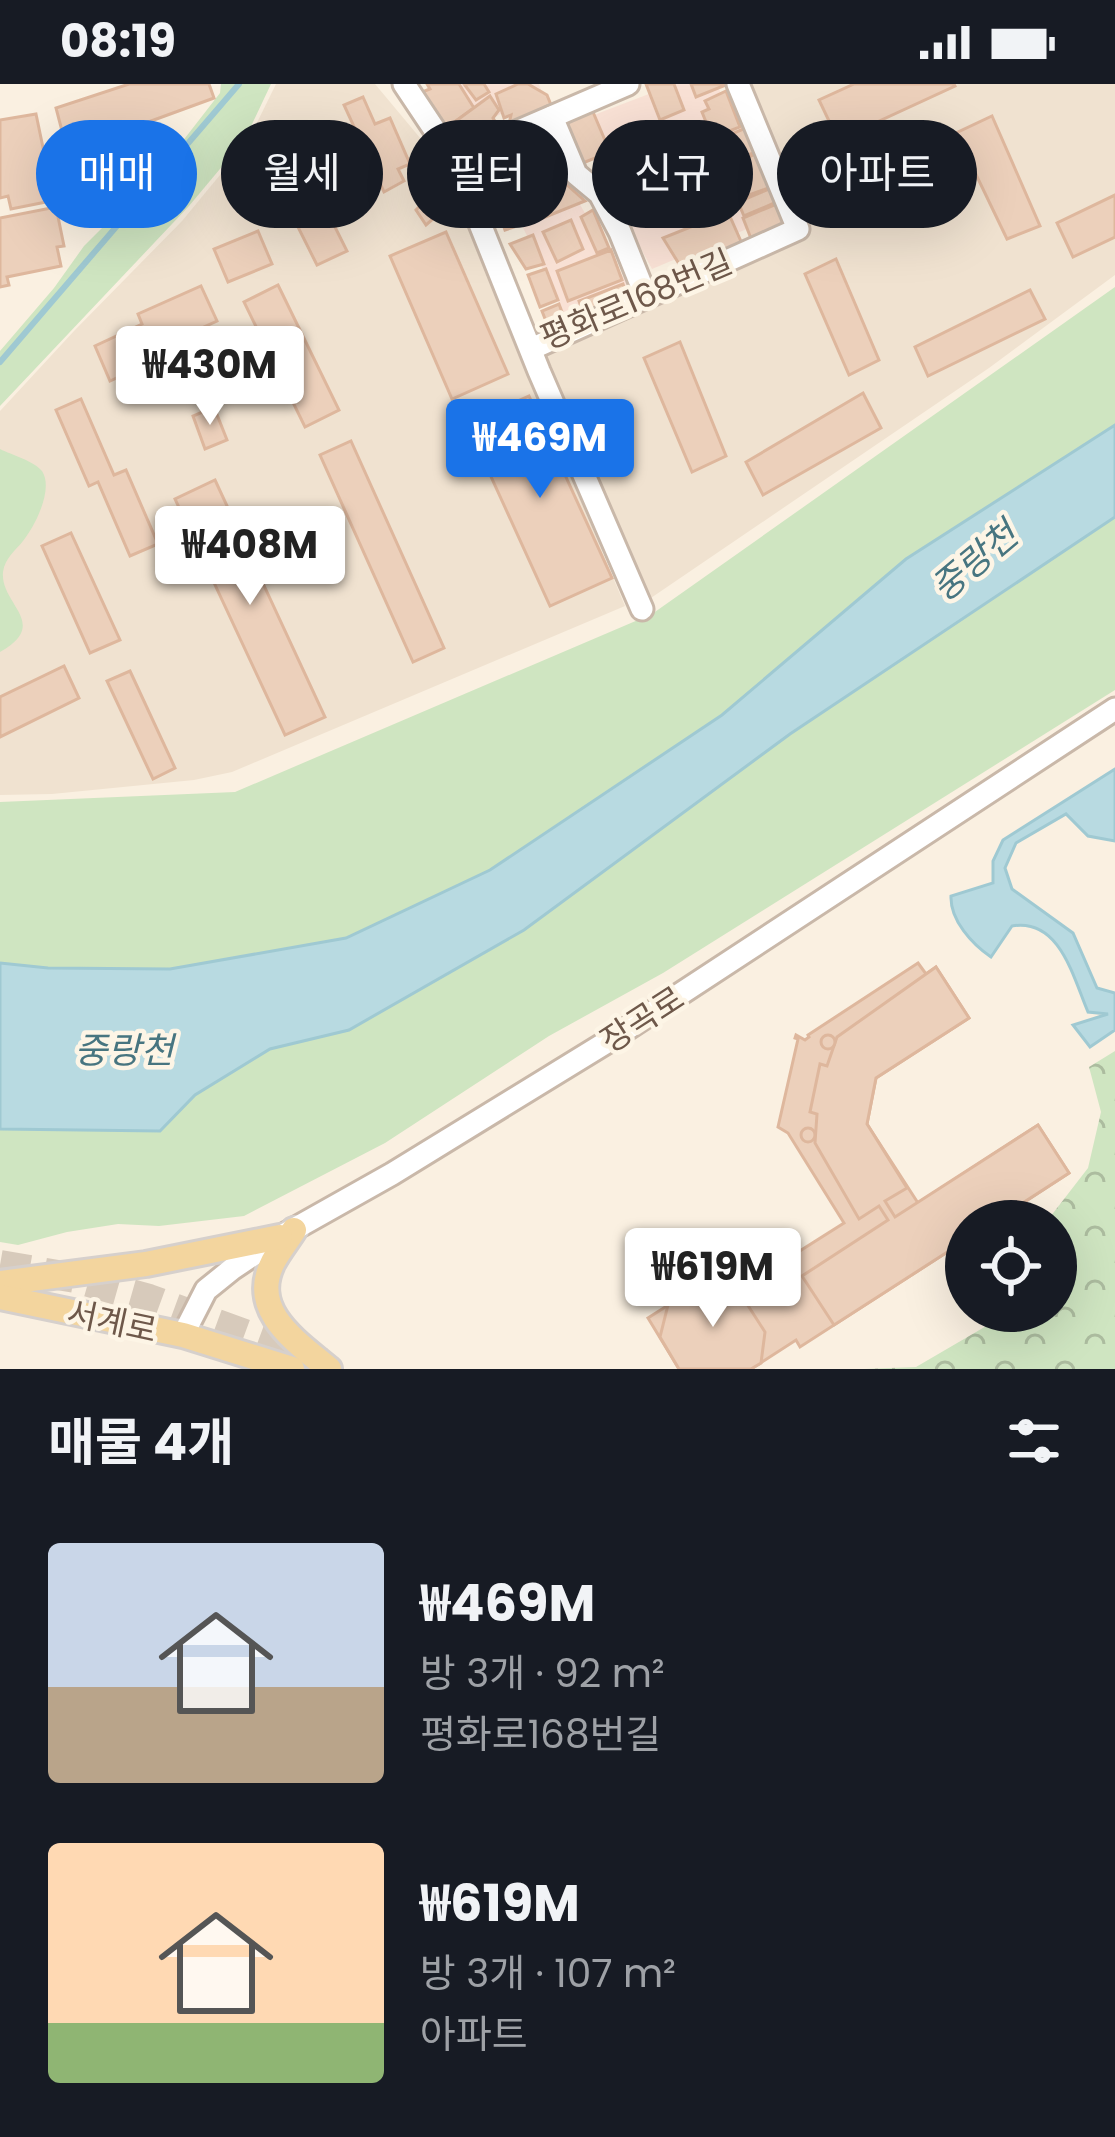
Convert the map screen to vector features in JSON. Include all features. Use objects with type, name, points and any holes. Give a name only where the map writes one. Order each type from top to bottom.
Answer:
[{"type":"main road","points":[[0,1282],[146,1264],[287,1233]]},
{"type":"main road","points":[[287,1233],[271,1266],[270,1309],[277,1324],[329,1369]]},
{"type":"main road","name":"서계로","points":[[0,1297],[183,1336],[292,1369]]},
{"type":"street","name":"평화로168번길","points":[[404,84],[428,120]]},
{"type":"street","points":[[545,120],[628,84]]},
{"type":"street","name":"평화로168번길","points":[[482,228],[531,349],[798,229],[737,84]]},
{"type":"street","points":[[552,117],[576,173],[600,194],[620,232],[646,297]]},
{"type":"street","points":[[531,349],[642,609]]},
{"type":"street","name":"장곡로","points":[[183,1336],[206,1290],[232,1269],[588,1054],[1115,709]]},
{"type":"shaded area","points":[[276,84],[375,84],[407,122],[407,228],[471,228],[625,606],[232,772],[194,780],[0,795],[0,411],[175,228],[197,228],[197,203],[221,174],[221,228],[383,228],[383,120],[258,120]]},
{"type":"shaded area","points":[[433,84],[539,84],[542,93],[493,118],[455,120]]},
{"type":"shaded area","points":[[675,84],[717,84],[732,120],[592,120],[592,158],[573,123]]},
{"type":"shaded area","points":[[744,84],[1115,84],[1115,275],[989,368],[645,602],[538,352],[805,233],[803,228],[977,228],[977,120],[777,120],[777,165]]},
{"type":"shaded area","points":[[753,170],[773,218],[753,226]]},
{"type":"shaded area","points":[[568,183],[631,290],[567,320],[523,228],[568,228]]},
{"type":"shaded area","points":[[630,228],[749,228],[652,269]]},
{"type":"green space","points":[[221,84],[271,84],[254,120],[221,120],[221,168],[197,196],[197,123],[220,93]]},
{"type":"green space","points":[[102,228],[168,228],[0,406],[0,351]]},
{"type":"green space","points":[[1115,287],[1115,690],[663,973],[549,1036],[385,1143],[244,1216],[159,1226],[118,1224],[18,1245],[0,1242],[0,802],[235,792],[652,614]]},
{"type":"green space","points":[[0,449],[38,467],[46,487],[33,526],[4,567],[4,584],[23,623],[15,642],[0,652]]},
{"type":"green space","points":[[1115,1051],[1115,1369],[864,1369],[916,1367],[976,1332],[1077,1332],[1077,1200],[1063,1200],[1088,1168],[1101,1112],[1089,1067]]},
{"type":"water","name":"중랑천","points":[[1115,425],[1115,517],[790,734],[524,930],[349,1030],[270,1049],[195,1095],[160,1131],[0,1129],[0,963],[170,969],[346,938],[490,870],[722,715],[906,559]]},
{"type":"water","points":[[1115,769],[1115,841],[1088,836],[1066,814],[1016,843],[1005,868],[1012,889],[1073,933],[1097,988],[1115,993],[1115,1030],[1090,1047],[1073,1025],[1108,1014],[1088,1012],[1053,940],[1028,926],[1012,926],[991,957],[963,931],[951,896],[993,883],[993,861],[1003,840]]},
{"type":"building","points":[[129,84],[209,84],[214,98],[154,120],[59,120],[56,108]]},
{"type":"building","points":[[427,84],[459,84],[474,108],[457,120],[439,120],[422,92],[430,89]]},
{"type":"building","points":[[464,84],[484,84],[489,92],[476,100]]},
{"type":"building","points":[[528,84],[547,95],[551,105],[510,120],[511,115],[504,118],[496,94]]},
{"type":"building","points":[[646,84],[674,84],[684,110],[660,120]]},
{"type":"building","points":[[691,84],[728,84],[696,97]]},
{"type":"building","points":[[854,84],[955,86],[881,120],[828,120],[819,100]]},
{"type":"building","points":[[726,91],[737,120],[705,120],[702,112],[709,109],[705,101]]},
{"type":"building","points":[[490,96],[499,110],[494,120],[457,120]]},
{"type":"building","points":[[363,97],[373,120],[351,120],[344,105]]},
{"type":"building","points":[[590,105],[596,120],[592,120],[592,159],[578,165],[568,141],[568,120],[559,119]]},
{"type":"building","points":[[36,114],[36,204],[11,209],[8,196],[0,198],[0,120]]},
{"type":"building","points":[[992,116],[1040,226],[1007,239],[977,177],[977,123]]},
{"type":"building","points":[[390,118],[407,165],[398,169],[404,181],[384,192],[383,121]]},
{"type":"building","points":[[760,152],[774,186],[753,194],[753,155]]},
{"type":"building","points":[[568,186],[585,201],[568,208]]},
{"type":"building","points":[[774,187],[777,202],[753,212],[753,196]]},
{"type":"building","points":[[1115,195],[1115,237],[1073,257],[1057,223]]},
{"type":"building","points":[[777,204],[777,228],[782,228],[752,241],[747,228],[753,228],[753,214]]},
{"type":"building","points":[[36,211],[36,228],[60,228],[64,246],[57,247],[61,266],[7,277],[9,285],[0,287],[0,218]]},
{"type":"building","points":[[592,211],[592,228],[601,228],[609,248],[597,253],[581,217]]},
{"type":"building","points":[[568,221],[583,249],[557,262],[543,232],[568,228]]},
{"type":"building","points":[[298,228],[336,228],[347,251],[317,265]]},
{"type":"building","points":[[688,228],[735,228],[743,246],[684,272],[663,238]]},
{"type":"building","points":[[258,231],[272,264],[228,282],[214,249]]},
{"type":"building","points":[[446,232],[508,374],[452,399],[390,256]]},
{"type":"building","points":[[533,235],[544,264],[526,269],[510,244]]},
{"type":"building","points":[[611,250],[622,280],[568,301],[557,271]]},
{"type":"building","points":[[836,259],[879,360],[849,375],[805,274]]},
{"type":"building","points":[[546,269],[558,300],[540,307],[528,275]]},
{"type":"building","points":[[623,284],[629,300],[585,318],[579,301]]},
{"type":"building","points":[[278,285],[339,410],[305,427],[244,302]]},
{"type":"building","points":[[201,286],[217,321],[155,349],[159,358],[110,381],[95,346],[142,324],[138,314]]},
{"type":"building","points":[[1030,290],[1045,319],[928,376],[915,347]]},
{"type":"building","points":[[559,304],[568,328],[558,333],[549,329],[542,311]]},
{"type":"building","points":[[680,342],[726,456],[692,472],[644,358]]},
{"type":"building","points":[[863,393],[881,428],[763,495],[746,462]]},
{"type":"building","points":[[529,396],[612,578],[550,606],[467,424]]},
{"type":"building","points":[[81,399],[114,475],[126,470],[158,544],[130,556],[98,482],[89,486],[56,410]]},
{"type":"building","points":[[214,407],[227,440],[205,449],[193,416]]},
{"type":"building","points":[[351,441],[444,648],[413,662],[320,455]]},
{"type":"building","points":[[215,480],[325,717],[285,735],[175,499]]},
{"type":"building","points":[[71,533],[120,640],[90,653],[42,546]]},
{"type":"building","points":[[64,666],[79,698],[0,737],[0,697]]},
{"type":"building","points":[[130,671],[175,768],[153,779],[107,681]]},
{"type":"building","points":[[918,963],[926,974],[936,967],[969,1018],[876,1078],[867,1124],[918,1203],[1038,1125],[1069,1173],[1027,1200],[945,1200],[945,1254],[800,1347],[796,1340],[751,1369],[679,1369],[648,1318],[725,1269],[738,1290],[844,1223],[788,1133],[778,1127],[795,1038],[805,1040]]},
{"type":"building","points":[[936,967],[969,1018],[876,1078],[867,1124],[907,1188],[885,1201],[895,1217],[1038,1125],[1069,1173],[1027,1200],[945,1200],[945,1254],[834,1325],[802,1276],[888,1220],[879,1206],[859,1219],[815,1143],[817,1114],[810,1112],[820,1064],[827,1066],[837,1037]]},
{"type":"building","points":[[828,1035],[835,1042],[828,1049],[821,1042]]},
{"type":"building","points":[[808,1128],[815,1135],[808,1142],[801,1135]]},
{"type":"building","points":[[706,1281],[738,1290],[765,1332],[761,1363],[751,1369],[679,1369],[660,1337],[668,1305]]},
{"type":"waterway","points":[[0,362],[239,84]]},
{"type":"tunnel","points":[[0,1265],[75,1278],[149,1299],[323,1363]]}]
